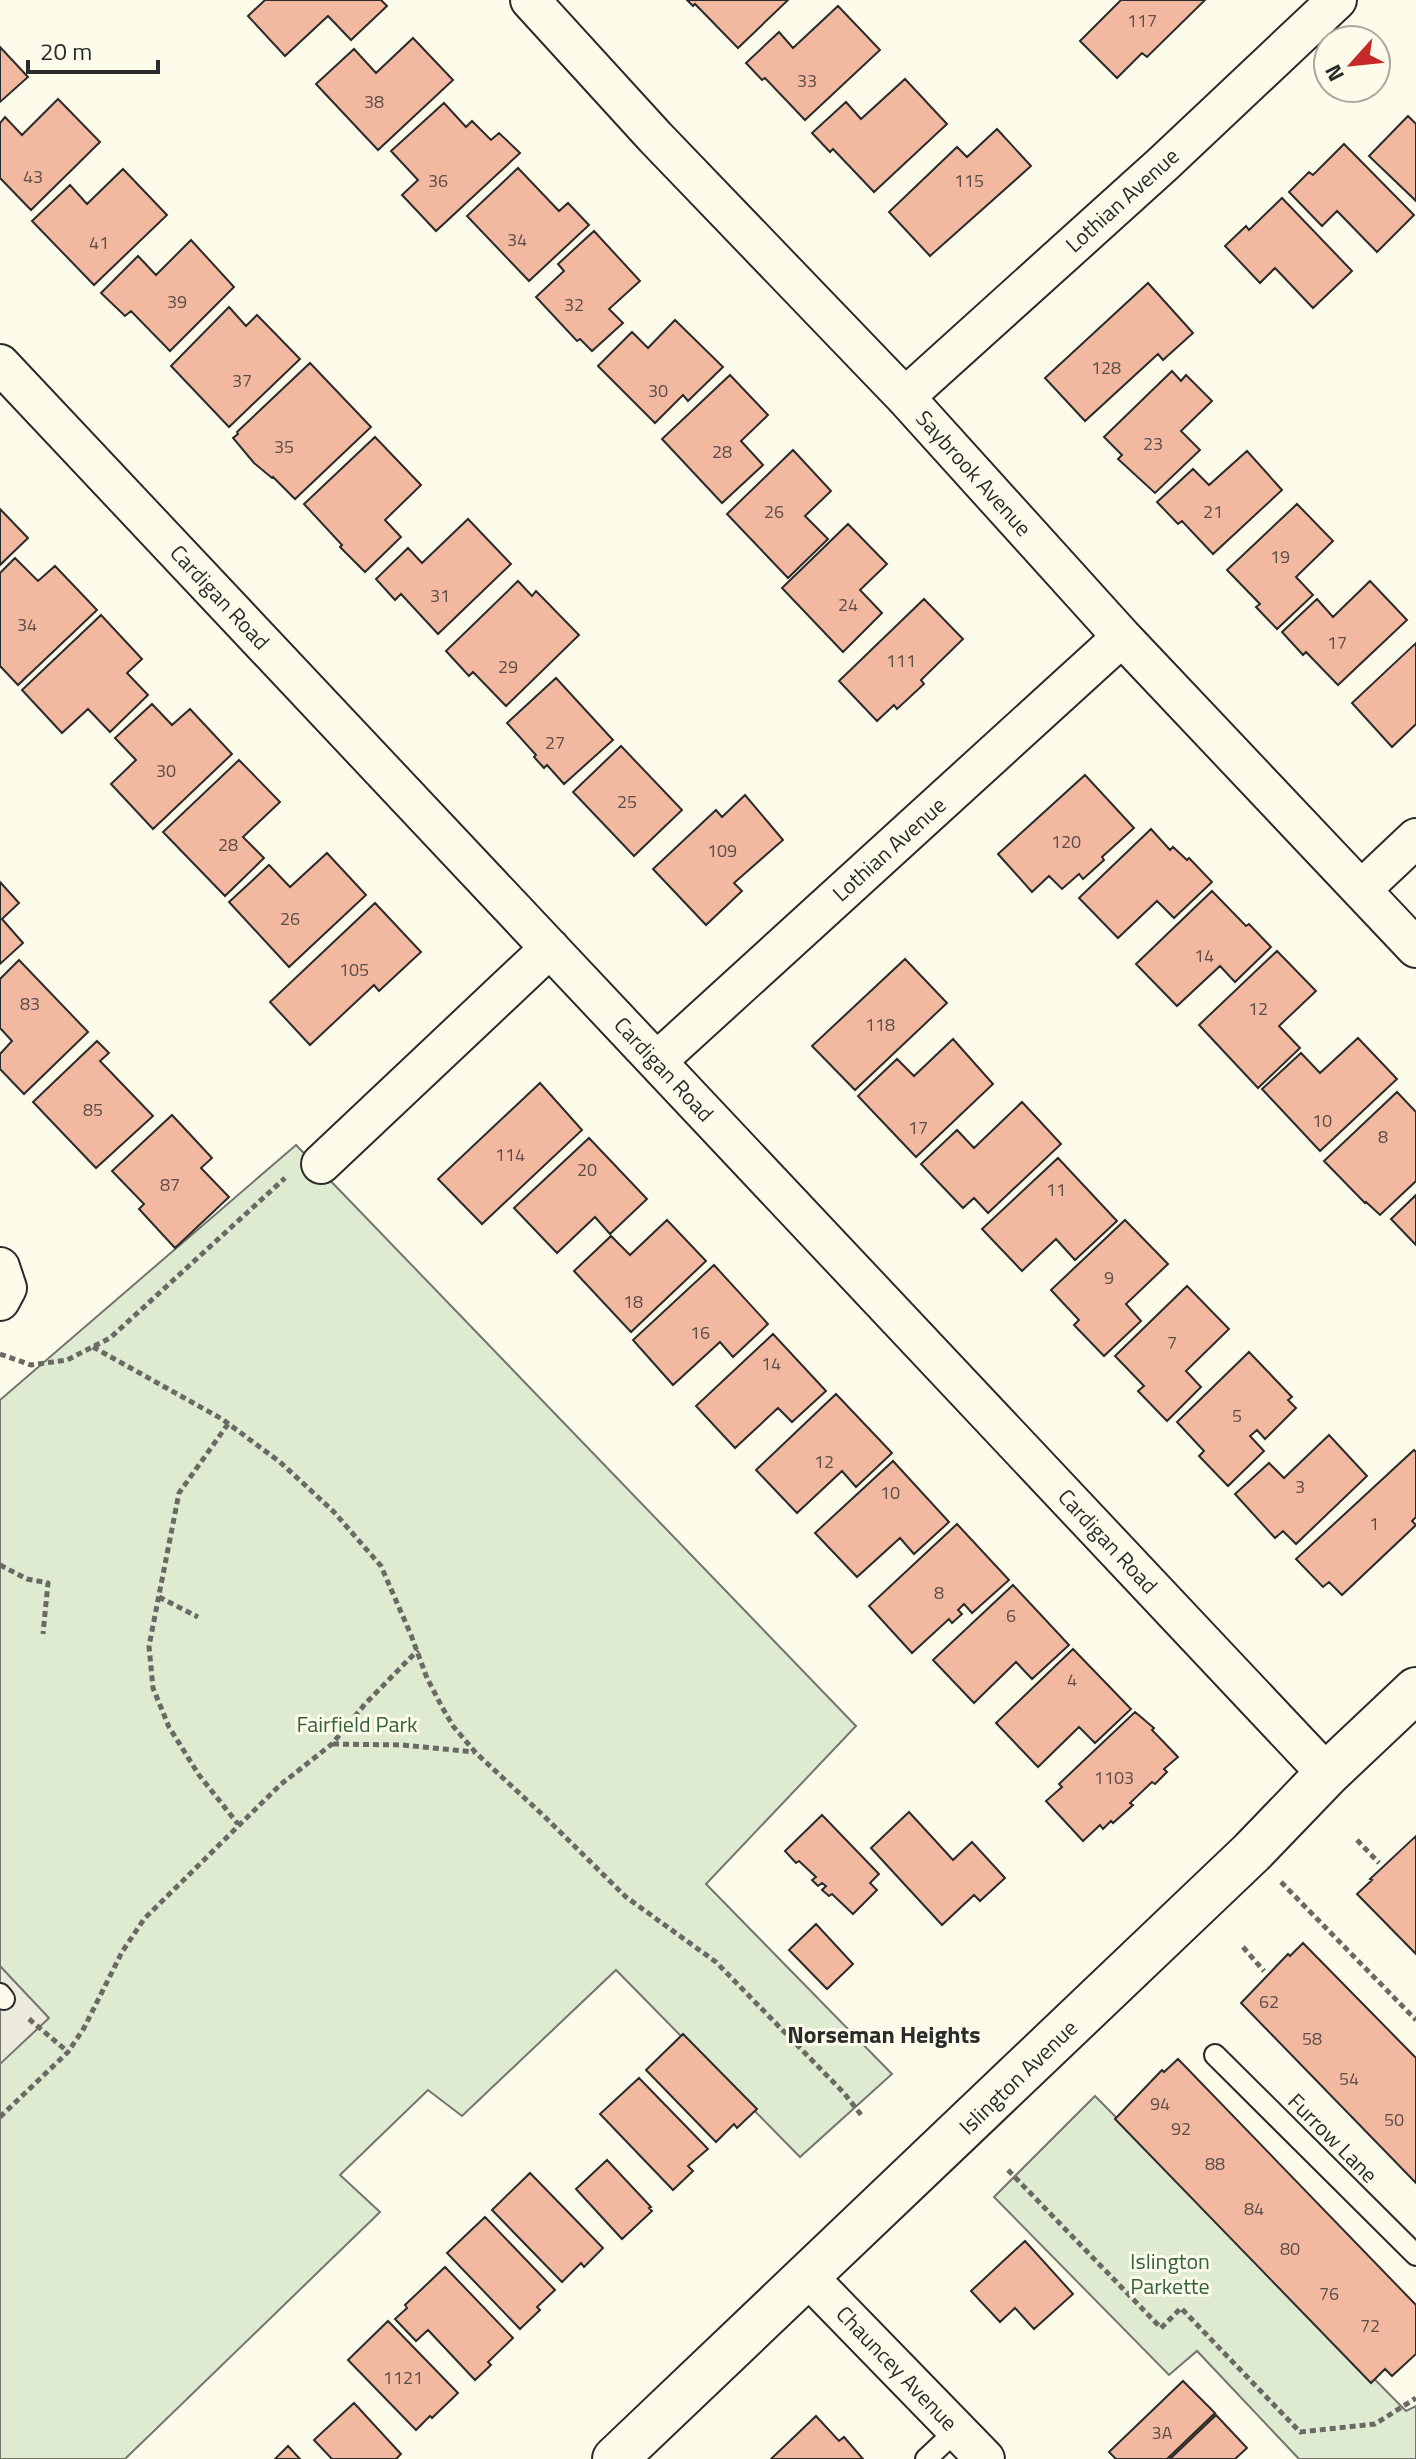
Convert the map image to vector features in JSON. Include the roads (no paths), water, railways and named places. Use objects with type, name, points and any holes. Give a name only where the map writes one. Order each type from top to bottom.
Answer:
[{"type":"main road","name":"Islington Avenue","points":[[615,2459],[1252,1852],[1327,1774],[1416,1690]]},
{"type":"street","name":"Saybrook Avenue","points":[[530,0],[655,137],[905,397],[1122,637],[1416,948]]},
{"type":"street","name":"Lothian Avenue","points":[[905,397],[1163,164],[1337,0]]},
{"type":"street","name":"Cardigan Road","points":[[0,364],[1327,1774]]},
{"type":"street","name":"Lothian Avenue","points":[[657,1061],[1122,637]]},
{"type":"street","points":[[1361,890],[1416,838]]},
{"type":"street","points":[[321,1164],[550,948]]},
{"type":"street","points":[[0,1267],[7,1288],[0,1301]]},
{"type":"street","name":"Chauncey Avenue","points":[[808,2277],[985,2459]]},
{"type":"lane","name":"Furrow Lane","points":[[1215,2055],[1416,2255]]},
{"type":"lane","points":[[926,2459],[957,2430]]},
{"type":"district","name":"Norseman Heights","points":[[884,2034]]},
{"type":"park label","name":"Fairfield Park","points":[[357,1724]]},
{"type":"park label","name":"Islington Parkette","points":[[1170,2274]]}]
